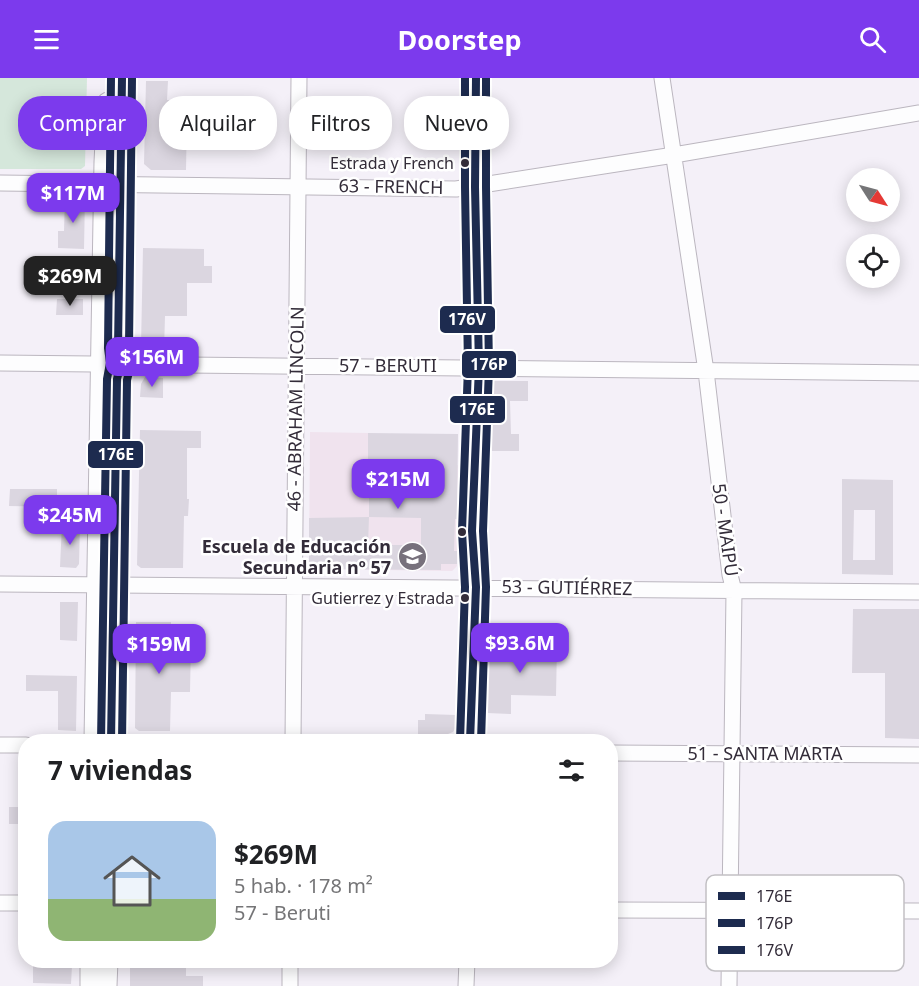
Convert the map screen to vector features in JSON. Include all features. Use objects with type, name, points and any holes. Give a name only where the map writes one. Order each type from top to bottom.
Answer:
[{"type":"main road","points":[[95,734],[117,379],[111,363],[118,348],[109,78]]},
{"type":"main road","points":[[113,183],[122,78]]},
{"type":"main road","points":[[105,585],[111,734]]},
{"type":"main road","points":[[91,968],[91,986]]},
{"type":"main road","points":[[106,986],[107,968]]},
{"type":"street","name":"46 - ABRAHAM LINCOLN","points":[[293,734],[299,78]]},
{"type":"street","points":[[470,734],[476,587],[472,531],[479,367],[475,187],[476,78]]},
{"type":"street","name":"50 - MAIPÚ","points":[[662,78],[706,371],[730,575],[734,591],[730,875]]},
{"type":"street","name":"63 - FRENCH","points":[[0,183],[297,185],[456,189],[919,113]]},
{"type":"street","name":"57 - BERUTI","points":[[0,363],[919,373]]},
{"type":"street","name":"53 - GUTIÉRREZ","points":[[0,584],[919,592]]},
{"type":"street","points":[[0,745],[18,746]]},
{"type":"street","name":"51 - SANTA MARTA","points":[[618,753],[919,754]]},
{"type":"street","points":[[0,903],[18,903]]},
{"type":"street","points":[[618,910],[706,910]]},
{"type":"street","points":[[904,911],[919,911]]},
{"type":"street","points":[[290,968],[290,986]]},
{"type":"street","points":[[466,986],[467,968]]},
{"type":"street","name":"50 - MAIPÚ","points":[[729,971],[729,986]]},
{"type":"shaded area","points":[[310,432],[368,433],[368,465],[458,465],[457,566],[452,571],[312,569],[309,566]]},
{"type":"green space","points":[[0,78],[87,78],[87,96],[18,96],[18,150],[85,150],[85,166],[81,169],[0,169]]},
{"type":"building","points":[[146,81],[168,81],[167,96],[159,96],[159,150],[186,150],[186,170],[151,170],[144,164],[144,150],[147,150]]},
{"type":"building","points":[[65,197],[85,197],[84,249],[58,248],[58,231],[64,231]]},
{"type":"building","points":[[143,248],[204,249],[204,266],[212,266],[212,283],[187,283],[187,316],[165,316],[164,351],[146,351],[141,346]]},
{"type":"building","points":[[57,299],[83,299],[83,315],[56,315]]},
{"type":"building","points":[[145,377],[163,378],[163,398],[140,397],[141,384]]},
{"type":"building","points":[[489,381],[528,381],[528,401],[510,401],[511,434],[519,434],[519,451],[488,451]]},
{"type":"building","points":[[140,430],[201,431],[201,448],[187,448],[187,499],[189,499],[188,516],[184,516],[183,568],[141,568],[137,565]]},
{"type":"building","points":[[368,433],[458,434],[457,519],[455,519],[454,551],[457,551],[457,564],[441,564],[441,570],[309,569],[309,518],[369,517],[369,489],[381,490],[382,465],[368,465]],"holes":[[[369,517],[421,518],[421,545],[368,545]]]},
{"type":"building","points":[[842,479],[893,480],[893,575],[842,574]],"holes":[[[854,510],[875,510],[875,560],[853,560]]]},
{"type":"building","points":[[10,489],[57,489],[57,507],[9,506]]},
{"type":"building","points":[[62,523],[80,524],[79,564],[76,568],[60,567]]},
{"type":"building","points":[[60,602],[78,602],[77,641],[60,640]]},
{"type":"building","points":[[853,609],[919,609],[919,739],[885,738],[885,673],[852,673]]},
{"type":"building","points":[[136,622],[171,622],[171,642],[191,642],[190,692],[171,692],[170,731],[139,731],[135,728]]},
{"type":"building","points":[[489,645],[557,646],[556,696],[511,695],[511,714],[487,713]]},
{"type":"building","points":[[26,675],[77,676],[76,731],[58,730],[58,691],[26,691]]},
{"type":"building","points":[[425,714],[456,715],[456,727],[448,734],[418,734],[418,720],[425,720]]},
{"type":"building","points":[[9,807],[18,807],[18,824],[9,824]]},
{"type":"building","points":[[33,968],[72,968],[71,984],[33,983]]},
{"type":"building","points":[[130,968],[186,968],[186,976],[203,976],[203,986],[130,986]]},
{"type":"transit line","name":"176V","points":[[101,734],[107,379],[110,363],[108,348],[111,78]]},
{"type":"transit line","name":"176E","points":[[111,734],[117,379],[121,363],[118,348],[122,78]]},
{"type":"transit line","name":"176P","points":[[122,734],[127,380],[131,364],[129,347],[132,78]]},
{"type":"transit line","name":"176V","points":[[460,734],[465,587],[462,531],[468,367],[465,78]]},
{"type":"transit line","name":"176E","points":[[470,734],[476,587],[472,531],[479,367],[475,187],[476,78]]},
{"type":"transit line","name":"176P","points":[[481,734],[486,587],[483,531],[489,367],[486,78]]},
{"type":"place","name":"Estrada y French","points":[[465,163]]},
{"type":"place","name":"Escuela de Educación Secundaria nº 57","points":[[412,557]]},
{"type":"place","name":"Gutierrez y Estrada","points":[[465,598]]}]
